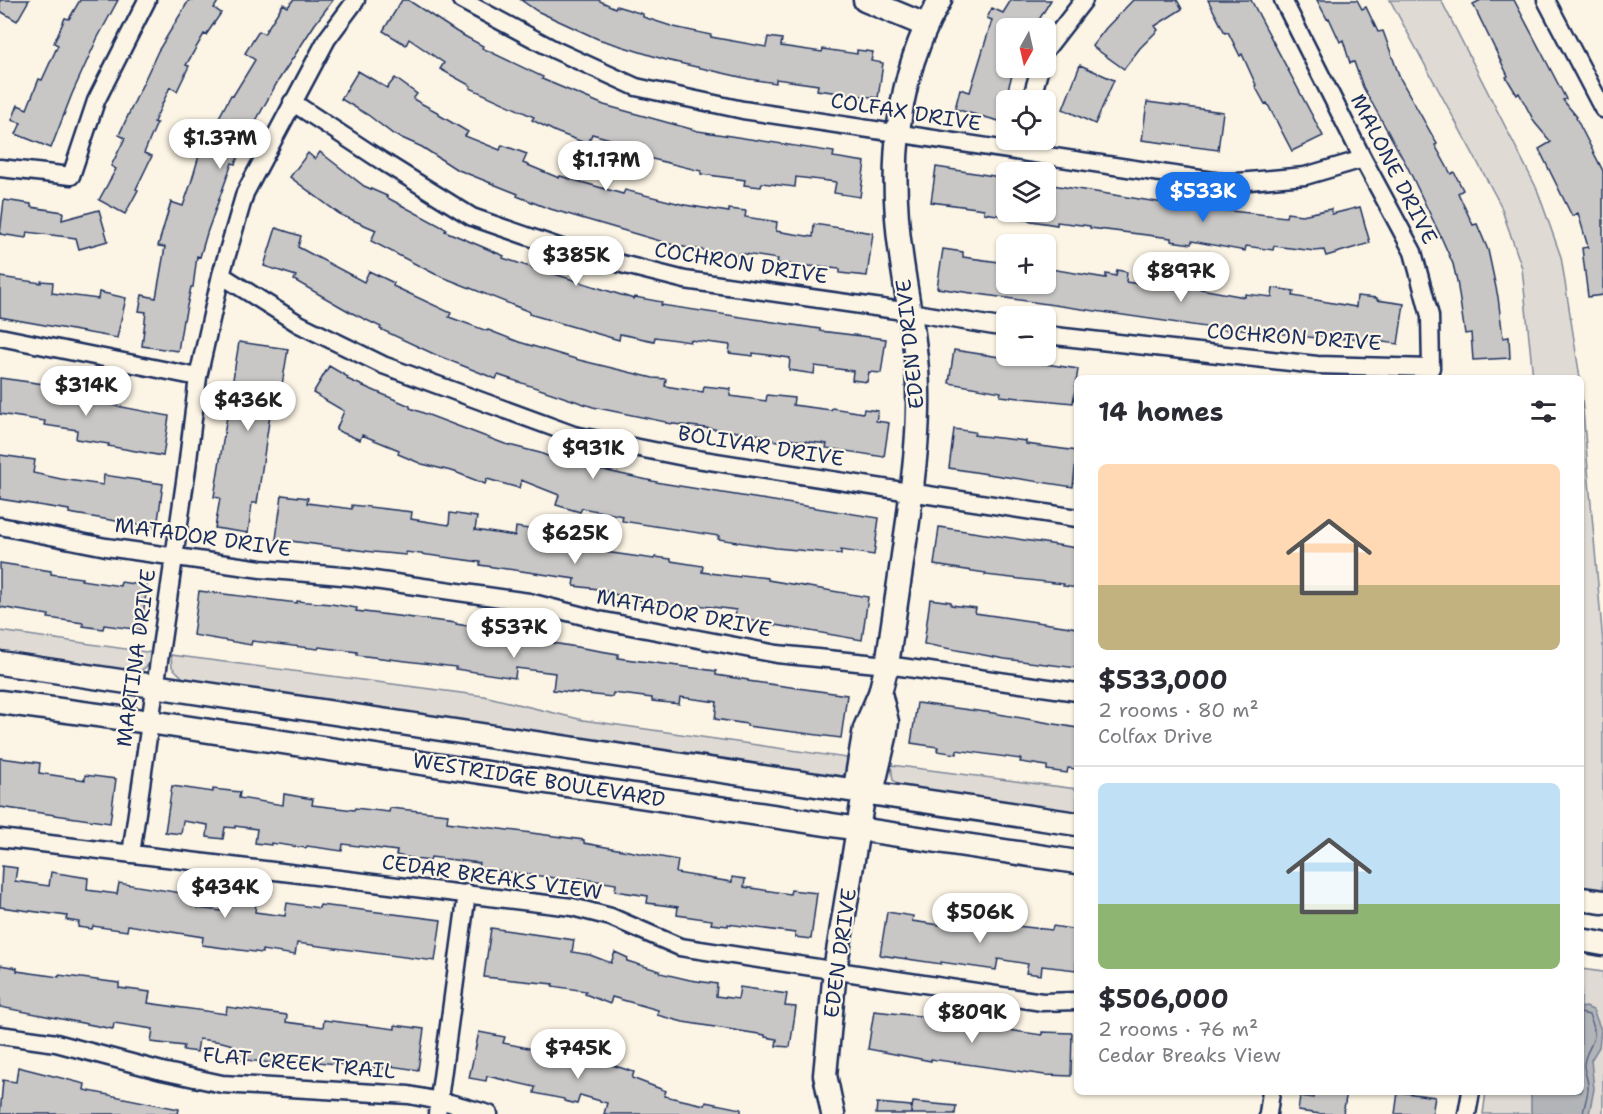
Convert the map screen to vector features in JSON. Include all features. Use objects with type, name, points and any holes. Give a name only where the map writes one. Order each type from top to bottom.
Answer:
[{"type":"main road","points":[[865,0],[925,25]]},
{"type":"main road","name":"EDEN DRIVE","points":[[833,1114],[825,1075],[835,970],[860,828],[864,792],[856,783],[865,728],[880,693],[887,665],[918,446],[918,389],[895,198],[897,133],[909,77],[925,25],[940,0]]},
{"type":"main road","name":"WESTRIDGE BOULEVARD","points":[[0,663],[1074,824]]},
{"type":"main road","name":"WESTRIDGE BOULEVARD","points":[[0,702],[150,722],[1074,862]]},
{"type":"main road","points":[[1584,899],[1603,902]]},
{"type":"main road","points":[[1584,941],[1603,944]]},
{"type":"street","points":[[0,168],[71,176],[96,101],[147,0]]},
{"type":"street","name":"MARTINA DRIVE","points":[[131,854],[198,377],[221,275],[246,193],[327,39],[356,0]]},
{"type":"street","name":"COLFAX DRIVE","points":[[461,0],[555,50],[636,87],[743,110],[897,133],[996,143]]},
{"type":"street","points":[[1056,36],[1084,0]]},
{"type":"street","name":"MALONE DRIVE","points":[[1283,0],[1413,252],[1430,316],[1431,368]]},
{"type":"street","points":[[1546,0],[1603,109]]},
{"type":"street","name":"COCHRON DRIVE","points":[[292,102],[472,217],[570,251],[685,280],[996,326]]},
{"type":"street","name":"COLFAX DRIVE","points":[[1044,150],[1227,183],[1305,177],[1363,159]]},
{"type":"street","name":"BOLIVAR DRIVE","points":[[221,275],[299,324],[383,365],[574,435],[684,457],[1074,518]]},
{"type":"street","name":"COCHRON DRIVE","points":[[1056,336],[1317,365],[1431,368]]},
{"type":"street","points":[[0,337],[198,377]]},
{"type":"street","name":"MATADOR DRIVE","points":[[0,526],[106,547],[261,569],[353,577],[529,602],[599,620],[777,654],[887,665],[1074,692]]},
{"type":"street","name":"CEDAR BREAKS VIEW","points":[[0,838],[572,907],[611,917],[680,947],[1042,1002],[1074,1001]]},
{"type":"street","points":[[438,1108],[467,893]]},
{"type":"street","name":"FLAT CREEK TRAIL","points":[[0,1035],[56,1043],[222,1084],[409,1095],[438,1108],[489,1114]]},
{"type":"street","points":[[1268,1114],[1271,1095]]},
{"type":"street","points":[[1467,1114],[1470,1095]]},
{"type":"shaded area","points":[[1390,0],[1441,0],[1537,189],[1561,257],[1580,375],[1533,375],[1522,268],[1500,204]]},
{"type":"shaded area","points":[[1584,423],[1603,643],[1603,894],[1584,891]]},
{"type":"shaded area","points":[[0,631],[154,653],[148,665],[138,672],[0,652]]},
{"type":"shaded area","points":[[171,655],[484,696],[583,720],[854,759],[847,773],[833,778],[184,679],[172,667]]},
{"type":"shaded area","points":[[891,765],[1074,789],[1074,814],[902,787],[893,780]]},
{"type":"shaded area","points":[[1584,969],[1603,972],[1603,1114],[1483,1114],[1486,1095],[1584,1095]]},
{"type":"water","points":[[1584,1007],[1593,1010],[1601,1030],[1599,1047],[1591,1060],[1594,1089],[1589,1114],[1531,1114],[1531,1095],[1584,1095]]},
{"type":"building","points":[[0,0],[29,0],[17,21],[0,11]]},
{"type":"building","points":[[80,0],[118,0],[72,94],[51,148],[16,134],[21,123],[12,120],[18,105],[27,109],[39,79],[42,80],[58,45],[54,43],[65,18],[69,19]]},
{"type":"building","points":[[189,0],[219,0],[214,8],[221,13],[206,35],[204,34],[186,65],[189,66],[177,91],[170,87],[154,122],[157,123],[144,153],[152,156],[125,214],[99,200],[116,169],[111,166],[125,138],[119,135],[158,51]]},
{"type":"building","points":[[293,0],[333,0],[278,81],[235,164],[232,163],[200,257],[197,256],[193,287],[191,287],[183,320],[178,351],[142,346],[146,312],[139,311],[142,295],[156,298],[165,247],[158,246],[171,202],[183,206],[201,149],[193,146],[199,132],[209,136],[231,95],[233,96],[255,60],[245,53],[259,31],[264,34],[283,4],[288,7]]},
{"type":"building","points":[[402,0],[408,0],[483,46],[482,48],[543,77],[542,79],[604,105],[698,131],[834,152],[833,157],[865,162],[860,197],[834,193],[836,182],[796,177],[795,187],[762,183],[761,187],[744,185],[745,180],[701,174],[701,171],[632,154],[635,146],[592,134],[588,144],[556,132],[532,120],[534,117],[470,88],[471,86],[440,69],[444,63],[409,39],[406,45],[383,31]]},
{"type":"building","points":[[521,0],[598,0],[615,8],[616,6],[643,14],[643,17],[711,35],[711,37],[766,47],[768,37],[782,39],[781,46],[822,52],[823,49],[857,54],[857,50],[873,52],[871,61],[883,63],[878,98],[817,90],[818,85],[776,79],[776,83],[749,79],[666,60],[598,39],[537,11]]},
{"type":"building","points":[[1011,0],[1051,0],[1040,18],[996,18],[996,78],[1011,78],[1008,90],[996,90],[996,120],[955,109],[960,89],[970,92],[992,20],[987,18],[992,8],[1003,13]]},
{"type":"building","points":[[1133,0],[1177,0],[1182,9],[1155,26],[1158,30],[1124,69],[1092,46]]},
{"type":"building","points":[[1208,0],[1251,0],[1323,136],[1292,151],[1267,103],[1265,104],[1255,86],[1242,54],[1240,56],[1228,32],[1225,33]]},
{"type":"building","points":[[1317,0],[1357,0],[1362,9],[1366,7],[1378,32],[1383,31],[1400,78],[1451,174],[1454,172],[1463,190],[1458,193],[1473,225],[1477,224],[1488,250],[1498,297],[1503,338],[1509,337],[1510,358],[1473,360],[1471,333],[1465,334],[1453,264],[1407,166],[1363,87],[1354,62],[1350,63],[1343,40],[1340,42],[1329,18],[1327,19]]},
{"type":"building","points":[[1481,0],[1514,0],[1566,99],[1563,100],[1577,117],[1603,171],[1603,295],[1588,297],[1582,248],[1588,247],[1578,213],[1572,216],[1539,149],[1551,142],[1535,123],[1519,93],[1517,95],[1506,77],[1508,76],[1473,4]]},
{"type":"building","points":[[1080,65],[1114,80],[1095,124],[1063,109]]},
{"type":"building","points":[[358,71],[387,88],[395,78],[417,94],[413,99],[468,132],[465,136],[500,150],[502,145],[527,154],[523,163],[559,178],[560,176],[623,194],[625,190],[685,205],[729,212],[729,209],[746,211],[745,217],[777,222],[776,231],[813,237],[814,224],[873,233],[867,276],[840,273],[840,269],[777,263],[778,259],[739,253],[739,256],[677,246],[547,208],[517,196],[518,194],[456,169],[422,147],[393,134],[368,115],[341,99]]},
{"type":"building","points":[[1147,102],[1223,112],[1218,150],[1142,140]]},
{"type":"building","points":[[320,152],[364,186],[387,196],[446,229],[445,231],[504,256],[503,258],[542,271],[634,299],[635,297],[662,302],[661,305],[820,329],[820,331],[886,339],[881,373],[869,372],[867,382],[852,380],[853,371],[815,366],[814,374],[789,370],[790,358],[753,353],[753,356],[729,353],[730,345],[655,337],[654,341],[620,334],[619,340],[529,314],[530,312],[435,274],[371,241],[376,230],[341,215],[290,177],[308,153],[315,159]]},
{"type":"building","points":[[936,167],[996,176],[996,215],[984,213],[984,209],[931,202]]},
{"type":"building","points":[[1056,186],[1176,205],[1286,217],[1287,213],[1302,215],[1331,209],[1332,214],[1360,207],[1370,243],[1326,256],[1324,250],[1274,246],[1273,250],[1246,246],[1245,251],[1192,241],[1191,244],[1171,241],[1171,238],[1090,228],[1090,226],[1057,222],[1057,225],[1038,222],[1056,222]]},
{"type":"building","points":[[4,200],[63,212],[62,220],[99,210],[108,241],[79,249],[76,238],[27,232],[26,238],[0,234]]},
{"type":"building","points":[[276,228],[301,236],[298,247],[364,282],[369,271],[394,283],[393,286],[451,313],[449,317],[519,342],[579,360],[666,379],[665,386],[703,392],[704,386],[731,389],[730,396],[766,401],[767,395],[794,398],[793,405],[863,413],[864,409],[878,411],[876,421],[889,423],[884,457],[826,448],[827,444],[788,439],[788,442],[761,439],[762,435],[666,423],[593,407],[498,375],[496,379],[380,329],[381,327],[294,280],[296,276],[264,266]]},
{"type":"building","points":[[943,249],[963,252],[963,257],[996,262],[996,294],[1056,294],[1056,270],[1106,278],[1106,274],[1116,276],[1117,270],[1127,272],[1126,282],[1189,291],[1190,287],[1245,297],[1245,294],[1272,297],[1273,288],[1294,291],[1293,296],[1356,307],[1357,296],[1404,304],[1398,344],[1344,337],[1344,339],[1316,335],[1316,338],[1233,328],[1233,331],[937,288]]},
{"type":"building","points":[[0,277],[41,283],[41,281],[53,282],[52,293],[98,299],[99,292],[126,298],[117,338],[0,317]]},
{"type":"building","points":[[239,342],[288,349],[278,409],[271,408],[257,503],[252,503],[248,533],[215,528],[220,498],[214,497]]},
{"type":"building","points":[[954,350],[996,356],[996,366],[1056,366],[1078,369],[1077,375],[1074,375],[1073,403],[1000,396],[1001,392],[949,383]]},
{"type":"building","points":[[329,366],[348,377],[347,379],[410,406],[410,408],[505,444],[540,453],[567,464],[567,462],[661,483],[879,518],[874,555],[841,550],[841,554],[776,548],[718,539],[719,536],[622,521],[623,516],[582,508],[580,512],[556,505],[559,495],[521,480],[519,488],[487,479],[485,484],[455,472],[422,464],[398,454],[399,450],[362,435],[360,440],[336,430],[344,411],[313,393]]},
{"type":"building","points":[[0,378],[44,384],[43,390],[169,416],[163,456],[76,439],[77,430],[44,425],[45,421],[0,414]]},
{"type":"building","points":[[954,429],[975,432],[974,435],[1026,441],[1026,444],[1074,451],[1073,487],[949,468]]},
{"type":"building","points":[[0,455],[35,460],[33,473],[61,479],[103,485],[104,475],[163,484],[157,528],[0,499]]},
{"type":"building","points":[[282,495],[308,498],[307,503],[352,509],[352,505],[412,512],[411,519],[449,525],[450,513],[477,517],[475,530],[515,536],[516,527],[542,531],[541,540],[605,547],[605,552],[671,559],[671,561],[703,566],[702,572],[768,578],[768,580],[868,597],[862,640],[735,618],[736,610],[697,605],[697,609],[638,600],[639,598],[606,593],[606,590],[574,586],[575,579],[480,565],[480,562],[406,552],[406,555],[373,552],[276,539]]},
{"type":"building","points":[[939,527],[1074,548],[1074,588],[1063,586],[1064,584],[985,575],[986,573],[934,565]]},
{"type":"building","points":[[0,563],[51,571],[51,574],[82,578],[81,580],[120,586],[121,582],[147,586],[141,630],[104,625],[103,629],[83,626],[83,623],[48,618],[49,615],[0,607]]},
{"type":"building","points":[[199,591],[297,603],[297,601],[331,604],[357,608],[356,611],[456,623],[618,654],[618,658],[716,671],[716,675],[748,681],[847,695],[841,738],[747,726],[747,724],[715,719],[717,702],[680,697],[679,704],[613,693],[612,697],[553,690],[555,673],[516,668],[515,678],[455,669],[456,667],[357,655],[357,652],[252,641],[251,645],[193,635]]},
{"type":"building","points":[[930,599],[951,602],[951,605],[976,608],[975,613],[1074,628],[1074,668],[1005,659],[924,644]]},
{"type":"building","points":[[917,703],[993,713],[1074,727],[1074,769],[1068,768],[1067,773],[1047,770],[1047,766],[1020,762],[1021,759],[957,750],[957,754],[937,751],[938,747],[911,743]]},
{"type":"building","points":[[0,758],[40,763],[39,773],[85,780],[85,775],[116,779],[110,823],[0,807]]},
{"type":"building","points":[[172,786],[213,792],[213,789],[240,792],[239,798],[283,805],[284,794],[313,799],[312,805],[354,810],[355,808],[389,812],[390,808],[448,814],[447,822],[584,840],[584,843],[678,860],[676,873],[732,882],[732,877],[745,879],[744,887],[790,894],[791,890],[817,893],[811,939],[795,937],[795,933],[728,924],[728,926],[711,924],[712,920],[677,915],[678,907],[647,903],[648,896],[615,891],[616,884],[478,868],[479,863],[431,857],[430,861],[415,859],[396,855],[397,851],[343,844],[342,851],[255,843],[257,829],[235,826],[235,828],[225,827],[223,839],[207,837],[208,825],[183,821],[181,834],[165,832]]},
{"type":"building","points":[[2,866],[17,868],[15,881],[49,886],[51,872],[88,878],[87,890],[117,894],[119,883],[200,896],[198,908],[221,911],[223,898],[256,903],[255,912],[285,916],[287,903],[441,920],[435,961],[297,943],[295,955],[262,950],[262,953],[202,945],[203,937],[128,925],[127,931],[93,926],[92,929],[78,927],[79,922],[66,920],[67,916],[0,907]]},
{"type":"building","points":[[887,912],[913,916],[912,921],[954,927],[955,922],[990,927],[991,919],[1017,923],[1017,926],[1052,930],[1053,926],[1074,930],[1074,970],[1042,966],[1041,975],[1026,973],[1028,964],[998,959],[996,970],[880,955]]},
{"type":"building","points":[[491,928],[574,940],[572,952],[590,955],[611,963],[615,952],[628,958],[627,961],[660,971],[660,973],[717,984],[716,996],[738,999],[740,987],[787,994],[785,1006],[796,1007],[790,1047],[776,1046],[777,1039],[765,1037],[765,1035],[683,1022],[657,1015],[658,1010],[612,997],[610,1004],[585,994],[586,991],[552,986],[553,984],[484,977]]},
{"type":"building","points":[[0,965],[17,968],[17,971],[119,983],[119,988],[150,992],[148,1003],[226,1014],[227,1007],[287,1015],[286,1022],[323,1027],[324,1020],[395,1029],[395,1025],[424,1029],[418,1070],[383,1065],[383,1069],[281,1058],[280,1064],[231,1058],[233,1045],[222,1042],[199,1039],[197,1052],[183,1050],[184,1046],[151,1042],[153,1029],[114,1023],[113,1029],[0,1007]]},
{"type":"building","points":[[874,1011],[937,1018],[936,1020],[1042,1035],[1042,1032],[1072,1033],[1071,1076],[1045,1075],[931,1059],[931,1061],[868,1049]]},
{"type":"building","points":[[479,1032],[505,1037],[503,1043],[609,1064],[634,1072],[632,1078],[666,1091],[664,1096],[705,1105],[706,1102],[741,1109],[741,1114],[604,1114],[607,1103],[580,1095],[577,1104],[534,1093],[535,1087],[487,1076],[486,1081],[469,1078]]},
{"type":"building","points":[[18,1067],[85,1084],[84,1090],[179,1109],[178,1114],[0,1114],[3,1080],[16,1082]]},
{"type":"building","points":[[1314,1095],[1346,1095],[1343,1114],[1298,1111],[1300,1096],[1314,1098]]},
{"type":"building","points":[[1398,1095],[1435,1097],[1432,1114],[1395,1114]]},
{"type":"building","points":[[913,1102],[956,1106],[955,1114],[911,1114]]},
{"type":"building","points":[[877,1103],[911,1106],[911,1114],[876,1114]]}]
